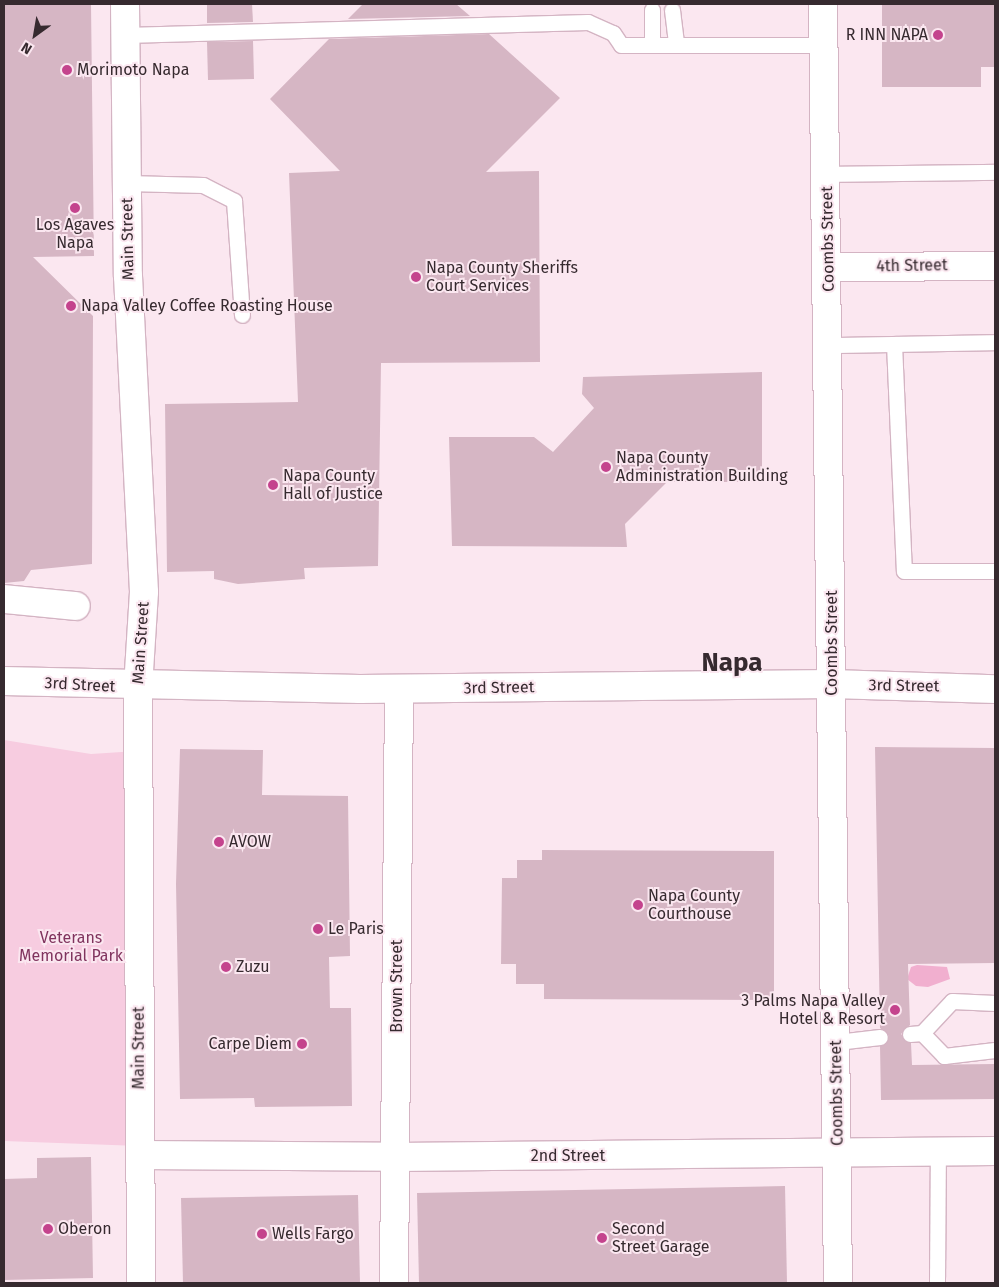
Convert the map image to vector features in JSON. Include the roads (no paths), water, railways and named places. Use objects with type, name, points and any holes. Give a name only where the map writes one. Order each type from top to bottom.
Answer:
[{"type":"street","name":"Main Street","points":[[125,4],[127,183],[144,592],[138,687],[141,1283]]},
{"type":"street","name":"Coombs Street","points":[[823,4],[830,345],[838,1283]]},
{"type":"street","name":"4th Street","points":[[829,267],[995,266]]},
{"type":"street","points":[[4,599],[76,606]]},
{"type":"street","name":"3rd Street","points":[[4,681],[138,687],[399,689],[832,684],[995,689]]},
{"type":"street","name":"Brown Street","points":[[394,1283],[399,689]]},
{"type":"street","name":"2nd Street","points":[[141,1154],[396,1158],[995,1151]]},
{"type":"lane","points":[[652,10],[652,45]]},
{"type":"lane","points":[[672,10],[676,45]]},
{"type":"lane","points":[[125,35],[588,22],[613,33],[622,45],[824,45]]},
{"type":"lane","points":[[827,174],[995,172]]},
{"type":"lane","points":[[127,183],[203,184],[234,201],[242,315]]},
{"type":"lane","points":[[830,345],[995,342]]},
{"type":"lane","points":[[894,344],[904,571],[995,571]]},
{"type":"lane","points":[[995,1003],[952,1000],[916,1034],[944,1056],[995,1050]]},
{"type":"lane","points":[[837,1042],[880,1037]]},
{"type":"lane","points":[[937,1283],[938,1152]]},
{"type":"place","name":"R INN NAPA","points":[[938,35]]},
{"type":"place","name":"Morimoto Napa","points":[[67,70]]},
{"type":"place","name":"Los Agaves Napa","points":[[75,208]]},
{"type":"place","name":"Napa County Sheriffs Court Services","points":[[416,277]]},
{"type":"place","name":"Napa Valley Coffee Roasting House","points":[[71,306]]},
{"type":"place","name":"Napa County Administration Building","points":[[606,467]]},
{"type":"place","name":"Napa County Hall of Justice","points":[[273,485]]},
{"type":"place","name":"AVOW","points":[[219,842]]},
{"type":"place","name":"Napa County Courthouse","points":[[638,905]]},
{"type":"place","name":"Le Paris","points":[[318,929]]},
{"type":"place","name":"Zuzu","points":[[226,967]]},
{"type":"place","name":"3 Palms Napa Valley Hotel & Resort","points":[[895,1010]]},
{"type":"place","name":"Carpe Diem","points":[[302,1044]]},
{"type":"place","name":"Oberon","points":[[48,1229]]},
{"type":"place","name":"Wells Fargo","points":[[262,1234]]},
{"type":"place","name":"Second Street Garage","points":[[602,1238]]},
{"type":"district","name":"Napa","points":[[732,663]]},
{"type":"park label","name":"Veterans Memorial Park","points":[[71,947]]}]
